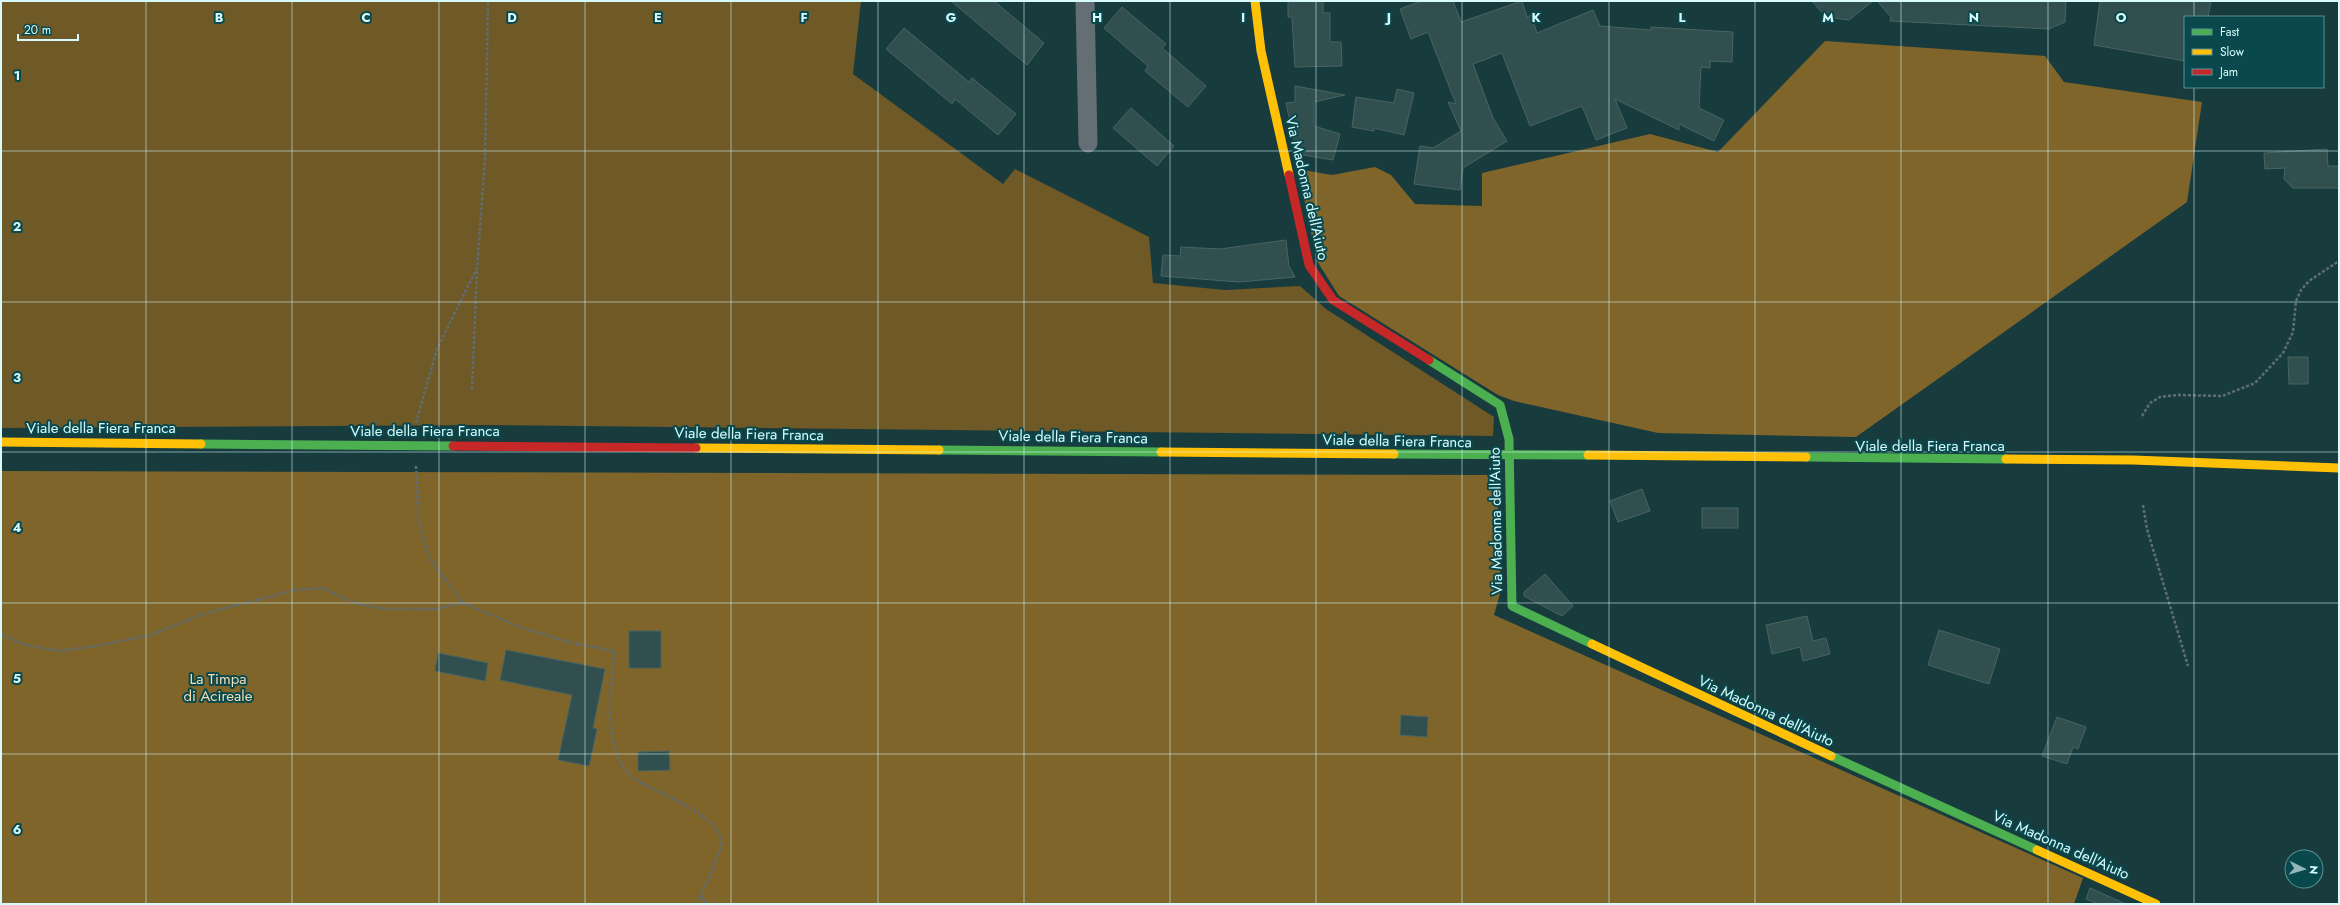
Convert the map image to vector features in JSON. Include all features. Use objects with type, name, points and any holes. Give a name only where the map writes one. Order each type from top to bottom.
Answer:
[{"type":"main road","name":"Via Madonna dell'Aiuto","points":[[1255,1],[1261,51],[1309,265],[1333,300],[1500,405],[1509,439],[1512,606],[1722,706],[2156,904]]},
{"type":"main road","name":"Viale della Fiera Franca","points":[[1,442],[1497,456],[2133,460],[2339,468]]},
{"type":"street","points":[[1085,1],[1088,143]]},
{"type":"path","points":[[472,389],[477,268],[485,159],[488,1]]},
{"type":"path","points":[[2142,416],[2150,403],[2160,397],[2178,395],[2222,396],[2255,383],[2269,371],[2283,353],[2293,332],[2296,300],[2301,290],[2309,281],[2339,261]]},
{"type":"path","points":[[416,423],[437,349],[477,268]]},
{"type":"path","points":[[416,464],[419,523],[429,557],[463,603],[535,631],[572,642],[614,650],[610,712],[612,740],[626,771],[636,780],[687,806],[717,828],[721,844],[697,904]]},
{"type":"path","points":[[2143,505],[2146,530],[2188,666]]},
{"type":"path","points":[[1,634],[22,644],[58,651],[96,646],[151,635],[203,614],[295,590],[323,588],[355,603],[385,609],[436,609],[463,603]]},
{"type":"path","points":[[701,895],[706,904]]},
{"type":"shaded area","points":[[1,1],[861,1],[853,74],[1003,184],[1015,169],[1149,237],[1153,283],[1225,290],[1300,286],[1326,309],[1494,417],[1493,436],[480,425],[1,428]]},
{"type":"green space","points":[[1825,41],[2045,56],[2064,82],[2202,102],[2187,202],[1856,437],[1658,433],[1514,401],[1498,395],[1339,296],[1317,261],[1298,169],[1332,175],[1375,167],[1391,175],[1415,204],[1482,206],[1482,173],[1650,134],[1718,152]]},
{"type":"green space","name":"La Timpa di Acireale","points":[[1,471],[1497,475],[1501,590],[1494,615],[2083,878],[2074,904],[1,904]]},
{"type":"building","points":[[951,1],[994,1],[1044,43],[1027,65]]},
{"type":"building","points":[[1288,1],[1323,1],[1323,13],[1330,13],[1330,42],[1341,42],[1342,66],[1295,67],[1292,17],[1288,17]]},
{"type":"building","points":[[1421,1],[1453,1],[1461,22],[1522,1],[1527,17],[1531,15],[1537,33],[1593,10],[1600,26],[1651,30],[1651,27],[1733,32],[1732,62],[1710,61],[1710,68],[1701,67],[1699,108],[1724,120],[1714,141],[1679,124],[1679,130],[1615,99],[1627,128],[1596,140],[1582,106],[1530,126],[1502,53],[1473,64],[1493,118],[1507,141],[1463,168],[1460,190],[1414,184],[1420,146],[1433,148],[1461,131],[1448,102],[1456,104],[1428,32],[1411,39],[1400,9]]},
{"type":"building","points":[[1812,1],[1873,1],[1849,20],[1826,17]]},
{"type":"building","points":[[1877,1],[2066,1],[2065,22],[2049,29],[1890,21],[1891,17]]},
{"type":"building","points":[[2100,1],[2211,1],[2208,16],[2184,16],[2184,61],[2094,45]]},
{"type":"building","points":[[1122,7],[1166,44],[1162,48],[1206,86],[1188,107],[1145,71],[1148,66],[1104,28]]},
{"type":"building","points":[[904,28],[969,82],[972,78],[1016,114],[998,135],[955,99],[952,104],[886,49]]},
{"type":"building","points":[[1295,86],[1345,95],[1314,102],[1314,126],[1340,134],[1333,160],[1297,154],[1286,103],[1295,102]]},
{"type":"building","points":[[1397,89],[1414,93],[1404,135],[1374,128],[1374,131],[1352,127],[1356,97],[1394,103]]},
{"type":"building","points":[[1131,108],[1174,146],[1157,166],[1113,128]]},
{"type":"building","points":[[2327,149],[2328,166],[2339,166],[2339,188],[2293,188],[2284,179],[2285,168],[2265,169],[2264,153]]},
{"type":"building","points":[[1286,240],[1289,266],[1295,277],[1239,282],[1161,276],[1163,255],[1180,256],[1181,247],[1220,249]]},
{"type":"building","points":[[2288,357],[2308,357],[2308,384],[2289,384]]},
{"type":"building","points":[[1642,489],[1650,511],[1618,522],[1610,501]]},
{"type":"building","points":[[1702,508],[1738,508],[1738,528],[1702,528]]},
{"type":"building","points":[[1545,574],[1573,606],[1562,616],[1524,596],[1524,592]]},
{"type":"building","points":[[1807,616],[1813,641],[1826,638],[1830,654],[1803,661],[1800,647],[1772,654],[1766,625]]},
{"type":"building","points":[[1939,630],[2000,649],[1989,684],[1928,665]]},
{"type":"building","points":[[629,631],[661,631],[661,668],[629,668]]},
{"type":"building","points":[[506,650],[605,669],[593,728],[597,729],[589,766],[558,760],[572,695],[500,680]]},
{"type":"building","points":[[438,653],[488,663],[485,681],[435,671]]},
{"type":"building","points":[[1401,715],[1428,717],[1427,737],[1400,735]]},
{"type":"building","points":[[2057,717],[2086,727],[2078,749],[2073,747],[2067,764],[2042,756]]},
{"type":"building","points":[[669,751],[670,770],[638,771],[638,752]]},
{"type":"building","points":[[2090,888],[2126,904],[2098,904],[2086,899]]},
{"type":"traffic: fast","points":[[1429,360],[1500,405],[1509,439],[1512,606],[1592,644]]},
{"type":"traffic: fast","points":[[201,444],[453,446]]},
{"type":"traffic: fast","points":[[939,450],[1161,452]]},
{"type":"traffic: fast","points":[[1394,454],[1588,455]]},
{"type":"traffic: fast","points":[[1806,457],[2006,459]]},
{"type":"traffic: fast","points":[[1831,756],[2037,850]]},
{"type":"traffic: slow","points":[[1255,1],[1261,51],[1289,175]]},
{"type":"traffic: slow","points":[[1,442],[201,444]]},
{"type":"traffic: slow","points":[[696,448],[939,450]]},
{"type":"traffic: slow","points":[[1161,452],[1394,454]]},
{"type":"traffic: slow","points":[[1588,455],[1806,457]]},
{"type":"traffic: slow","points":[[2006,459],[2133,460],[2339,468]]},
{"type":"traffic: slow","points":[[1592,644],[1831,756]]},
{"type":"traffic: slow","points":[[2037,850],[2156,904]]},
{"type":"traffic: jam","points":[[1289,175],[1309,265],[1333,300],[1429,360]]},
{"type":"traffic: jam","points":[[453,446],[696,448]]}]
